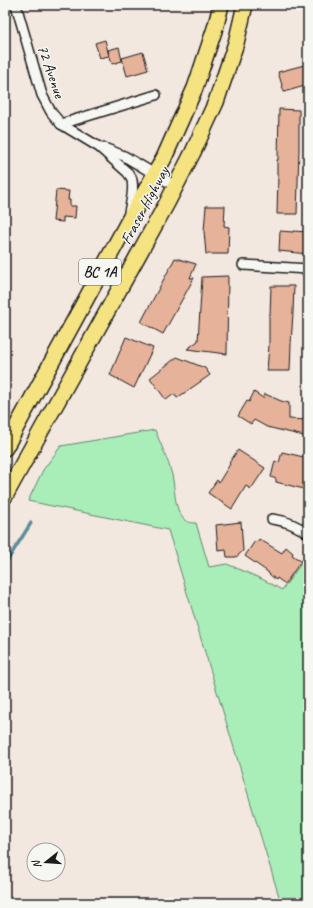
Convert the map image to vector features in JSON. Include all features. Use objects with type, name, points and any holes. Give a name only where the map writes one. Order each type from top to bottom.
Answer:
[{"type":"main road","name":"Fraser Highway","points":[[5,448],[164,158],[195,88],[216,25],[221,5]]},
{"type":"main road","name":"Fraser Highway","points":[[5,496],[193,152],[216,102],[236,43],[245,5]]},
{"type":"street","name":"72 Avenue","points":[[16,5],[42,95],[51,112],[61,124],[99,147],[131,177],[132,187],[129,220]]},
{"type":"street","points":[[61,124],[156,95]]},
{"type":"street","name":"72 Avenue","points":[[99,147],[124,156],[175,186]]},
{"type":"street","points":[[244,265],[308,269]]},
{"type":"street","points":[[272,519],[296,525],[308,533]]},
{"type":"green space","points":[[155,430],[170,469],[177,508],[183,519],[196,523],[209,567],[227,564],[264,580],[282,590],[308,554],[308,903],[281,903],[168,530],[28,501],[43,470],[61,446]]},
{"type":"building","points":[[105,40],[109,56],[100,58],[95,43]]},
{"type":"building","points":[[119,47],[122,61],[112,64],[108,50]]},
{"type":"building","points":[[143,52],[148,70],[127,76],[122,58]]},
{"type":"building","points":[[308,64],[308,85],[284,92],[278,72]]},
{"type":"building","points":[[279,109],[299,110],[297,214],[277,214]]},
{"type":"building","points":[[56,190],[69,191],[68,200],[70,200],[70,206],[76,206],[75,218],[63,217],[63,222],[53,221]]},
{"type":"building","points":[[206,206],[225,206],[224,226],[229,227],[228,254],[206,254],[204,231]]},
{"type":"building","points":[[280,231],[308,232],[308,254],[279,251]]},
{"type":"building","points":[[175,258],[196,264],[190,278],[194,278],[163,334],[141,322]]},
{"type":"building","points":[[228,276],[227,354],[187,349],[198,341],[202,277]]},
{"type":"building","points":[[271,286],[294,286],[290,371],[267,371]]},
{"type":"building","points":[[126,337],[153,348],[134,388],[110,375]]},
{"type":"building","points":[[177,357],[205,368],[210,375],[177,398],[174,394],[166,400],[150,378]]},
{"type":"building","points":[[254,392],[263,398],[265,394],[289,403],[289,419],[308,420],[308,437],[267,427],[254,420],[251,424],[238,416],[247,401],[249,402]]},
{"type":"building","points":[[238,450],[265,468],[251,489],[246,486],[232,509],[208,493],[217,480],[219,482]]},
{"type":"building","points":[[282,452],[308,458],[308,490],[276,482],[276,479],[271,477],[275,461],[279,463]]},
{"type":"building","points":[[241,522],[243,551],[236,557],[227,557],[226,550],[218,551],[216,525]]},
{"type":"building","points":[[259,539],[282,553],[286,547],[293,553],[292,555],[301,561],[285,584],[277,578],[276,580],[268,572],[245,556],[255,541],[257,542]]},
{"type":"waterway","points":[[5,564],[31,523]]}]
